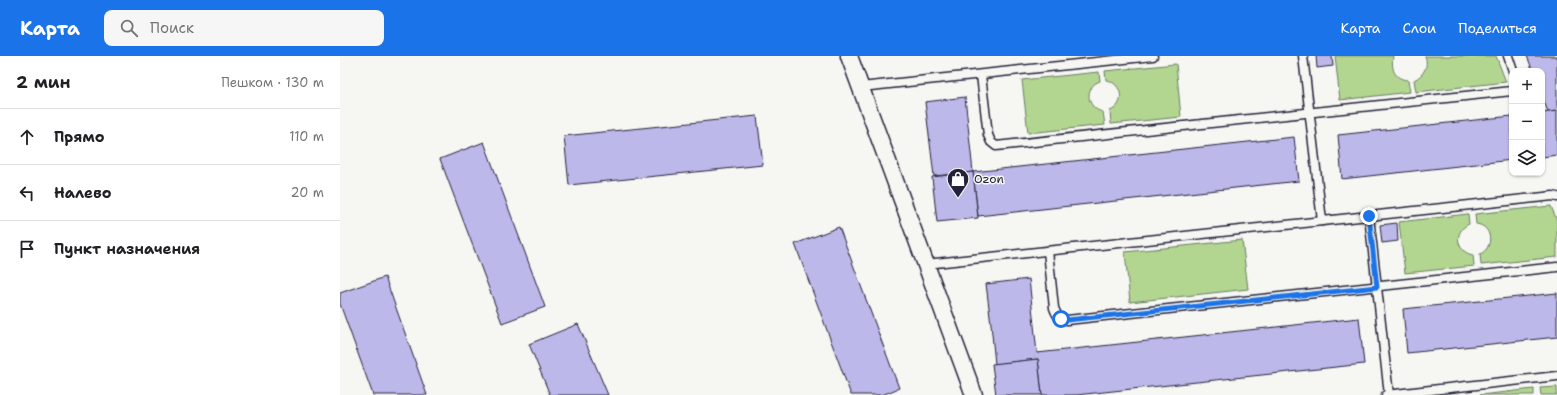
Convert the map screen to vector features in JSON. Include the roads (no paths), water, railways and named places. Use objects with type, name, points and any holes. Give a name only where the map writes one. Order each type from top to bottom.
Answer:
[{"type":"street","points":[[849,56],[974,395]]},
{"type":"lane","points":[[861,88],[1153,56]]},
{"type":"lane","points":[[1303,56],[1322,221]]},
{"type":"lane","points":[[1508,56],[1512,68]]},
{"type":"lane","points":[[981,74],[988,135],[991,142],[996,146],[1509,91]]},
{"type":"lane","points":[[926,264],[1553,196],[1557,197]]},
{"type":"lane","points":[[1369,216],[1389,395]]},
{"type":"lane","points":[[1048,250],[1054,308],[1056,315],[1061,319],[1067,320],[1557,267]]},
{"type":"lane","points":[[1386,395],[1557,376]]},
{"type":"place","name":"Ozon","points":[[958,198]]}]
